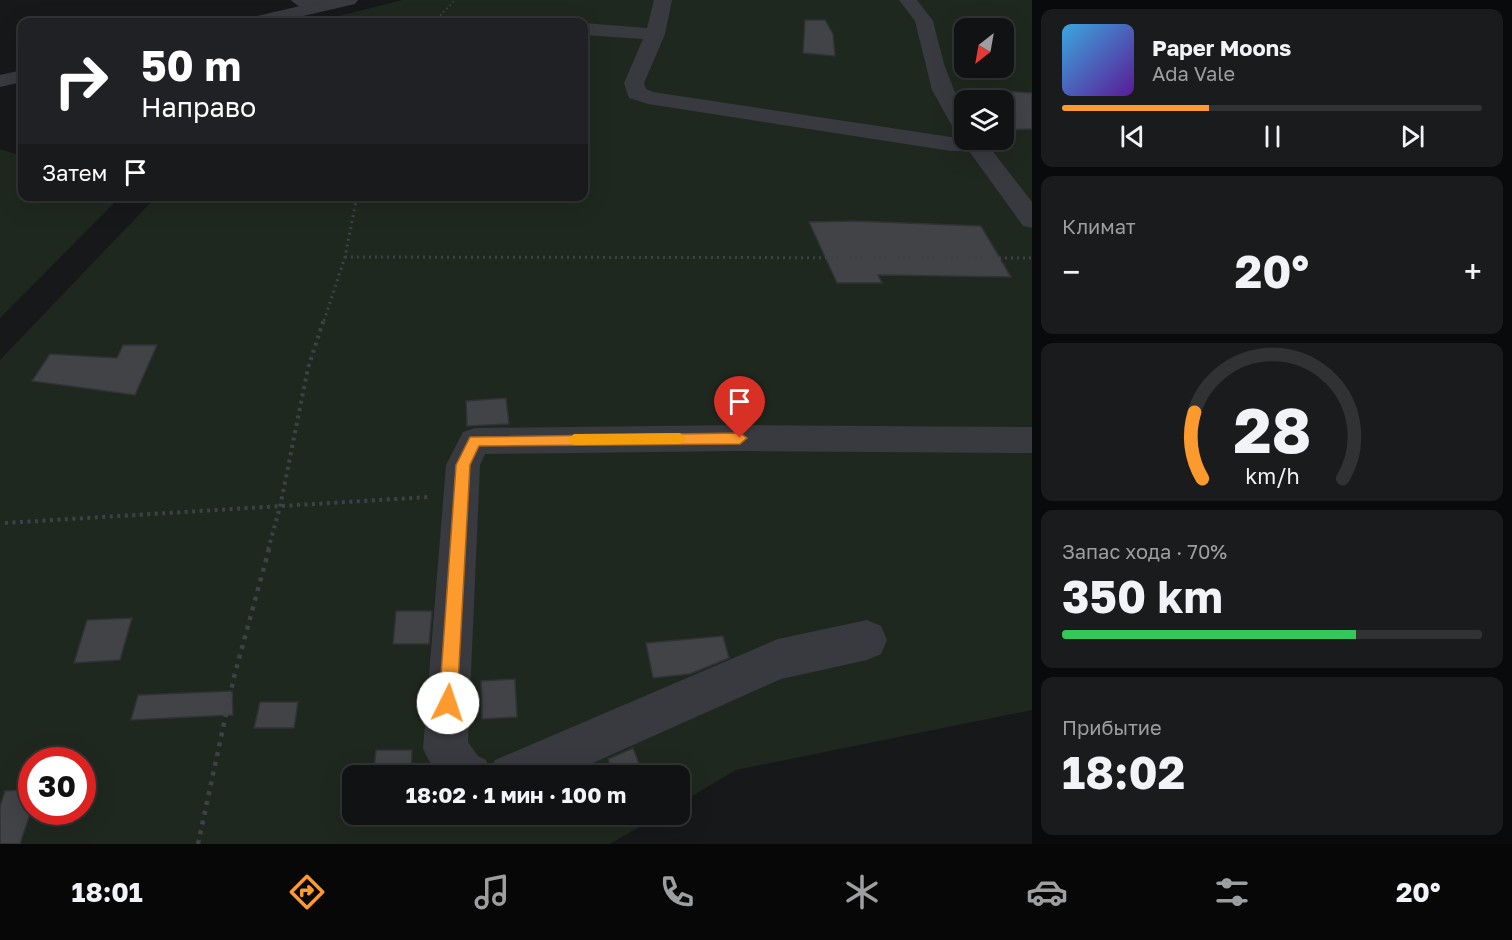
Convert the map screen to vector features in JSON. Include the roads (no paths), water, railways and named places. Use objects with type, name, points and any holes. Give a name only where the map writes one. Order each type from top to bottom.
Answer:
[{"type":"street","points":[[273,18],[349,0]]},
{"type":"street","points":[[663,0],[656,34],[634,83],[637,93],[648,98],[954,143]]},
{"type":"street","points":[[908,0],[924,21],[934,64],[943,90],[954,108]]},
{"type":"street","points":[[588,29],[656,34]]},
{"type":"street","points":[[0,81],[18,77]]},
{"type":"street","points":[[981,150],[1032,220]]},
{"type":"street","points":[[457,765],[445,750],[463,465],[474,441],[740,438],[1032,440]]},
{"type":"street","points":[[537,765],[778,659],[867,640]]}]
